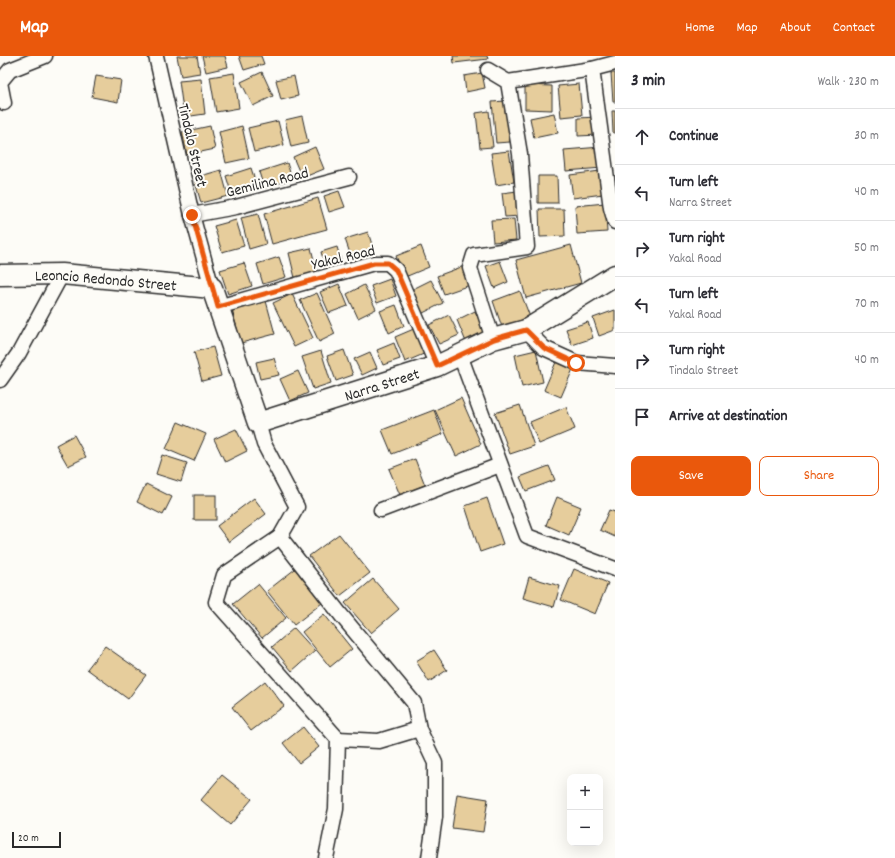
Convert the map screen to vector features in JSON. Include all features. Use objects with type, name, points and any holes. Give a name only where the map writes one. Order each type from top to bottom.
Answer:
[{"type":"street","points":[[4,103],[0,82],[10,70],[45,56]]},
{"type":"street","name":"Tindalo Street","points":[[156,56],[192,215],[215,297]]},
{"type":"street","points":[[488,70],[508,82],[592,69],[615,63]]},
{"type":"street","points":[[592,69],[611,208],[615,222]]},
{"type":"street","points":[[494,339],[470,268],[474,255],[527,247],[520,154],[508,82]]},
{"type":"street","name":"Gemilina Road","points":[[192,215],[236,207],[350,177]]},
{"type":"street","name":"Yakal Road","points":[[215,297],[374,263],[388,263],[396,270],[437,366]]},
{"type":"street","points":[[0,380],[19,352],[62,274]]},
{"type":"street","name":"Leoncio Redondo Street","points":[[0,275],[62,274],[215,297]]},
{"type":"street","name":"Narra Street","points":[[258,423],[437,366],[494,339],[526,330],[615,275]]},
{"type":"street","points":[[215,297],[264,444],[297,507],[280,537],[224,575],[216,602],[338,739],[336,809],[326,858]]},
{"type":"street","points":[[526,330],[544,348],[576,363],[615,366]]},
{"type":"street","points":[[460,355],[527,536],[615,568]]},
{"type":"street","points":[[381,510],[500,465]]},
{"type":"street","points":[[280,537],[341,615],[414,703],[419,729],[436,763],[436,817],[429,858]]},
{"type":"street","points":[[338,739],[379,741],[419,729]]},
{"type":"building","points":[[177,56],[197,56],[200,73],[181,76]]},
{"type":"building","points":[[202,56],[225,56],[228,67],[206,72]]},
{"type":"building","points":[[239,56],[261,56],[264,64],[244,70]]},
{"type":"building","points":[[453,56],[487,56],[488,59],[454,63]]},
{"type":"building","points":[[262,72],[273,96],[253,106],[241,82]]},
{"type":"building","points":[[234,73],[239,108],[216,112],[210,77]]},
{"type":"building","points":[[482,73],[485,88],[466,92],[464,76]]},
{"type":"building","points":[[611,73],[615,73],[615,102],[613,102]]},
{"type":"building","points":[[96,76],[121,80],[118,102],[92,97]]},
{"type":"building","points":[[294,76],[298,96],[281,100],[276,80]]},
{"type":"building","points":[[201,79],[205,114],[184,117],[179,81]]},
{"type":"building","points":[[579,84],[582,115],[561,117],[558,86]]},
{"type":"building","points":[[525,85],[552,86],[552,110],[525,109]]},
{"type":"building","points":[[505,101],[510,142],[496,143],[492,102]]},
{"type":"building","points":[[489,111],[493,147],[480,148],[476,113]]},
{"type":"building","points":[[612,111],[615,111],[615,133],[613,133]]},
{"type":"building","points":[[554,113],[558,133],[534,138],[530,118]]},
{"type":"building","points":[[302,116],[308,143],[291,147],[285,120]]},
{"type":"building","points":[[597,117],[598,135],[578,136],[578,118]]},
{"type":"building","points":[[278,121],[284,145],[254,152],[248,128]]},
{"type":"building","points":[[210,126],[215,149],[187,155],[182,132]]},
{"type":"building","points":[[242,126],[249,158],[226,163],[219,132]]},
{"type":"building","points":[[315,147],[324,169],[302,178],[293,157]]},
{"type":"building","points":[[601,147],[602,168],[566,171],[564,150]]},
{"type":"building","points":[[509,151],[514,182],[496,185],[491,153]]},
{"type":"building","points":[[287,163],[292,179],[264,188],[259,172]]},
{"type":"building","points":[[251,168],[257,187],[232,195],[226,176]]},
{"type":"building","points":[[221,170],[228,196],[201,203],[194,178]]},
{"type":"building","points":[[600,171],[603,194],[573,198],[570,175]]},
{"type":"building","points":[[538,176],[557,176],[558,203],[538,203]]},
{"type":"building","points":[[339,191],[345,207],[329,212],[324,196]]},
{"type":"building","points":[[517,191],[520,216],[505,217],[502,193]]},
{"type":"building","points":[[318,198],[327,229],[272,244],[264,214]]},
{"type":"building","points":[[605,203],[607,232],[577,234],[575,206]]},
{"type":"building","points":[[539,209],[564,209],[565,236],[540,237]]},
{"type":"building","points":[[258,214],[266,244],[249,249],[241,218]]},
{"type":"building","points":[[514,219],[516,240],[493,242],[491,220]]},
{"type":"building","points":[[236,220],[244,246],[222,252],[214,226]]},
{"type":"building","points":[[368,232],[375,254],[353,262],[345,239]]},
{"type":"building","points":[[571,245],[581,283],[526,298],[516,260]]},
{"type":"building","points":[[421,246],[429,267],[405,277],[396,256]]},
{"type":"building","points":[[337,247],[342,264],[326,269],[321,252]]},
{"type":"building","points":[[311,248],[317,272],[295,278],[289,253]]},
{"type":"building","points":[[279,257],[286,277],[263,284],[257,264]]},
{"type":"building","points":[[500,261],[508,282],[494,288],[486,266]]},
{"type":"building","points":[[244,263],[252,286],[228,294],[220,270]]},
{"type":"building","points":[[464,266],[470,285],[444,294],[437,276]]},
{"type":"building","points":[[390,279],[396,296],[377,303],[371,286]]},
{"type":"building","points":[[431,280],[443,303],[421,314],[409,291]]},
{"type":"building","points":[[339,284],[348,306],[329,313],[320,292]]},
{"type":"building","points":[[364,285],[376,309],[358,318],[347,294]]},
{"type":"building","points":[[520,291],[530,317],[502,327],[493,301]]},
{"type":"building","points":[[317,293],[335,334],[319,342],[300,300]]},
{"type":"building","points":[[292,294],[313,338],[294,347],[273,303]]},
{"type":"building","points":[[266,301],[275,334],[241,343],[232,310]]},
{"type":"building","points":[[396,305],[404,326],[389,333],[380,311]]},
{"type":"building","points":[[615,310],[615,330],[599,336],[593,318]]},
{"type":"building","points":[[475,311],[485,333],[466,342],[457,320]]},
{"type":"building","points":[[449,315],[459,335],[439,344],[429,325]]},
{"type":"building","points":[[588,322],[593,338],[572,345],[566,329]]},
{"type":"building","points":[[416,328],[426,353],[405,362],[395,337]]},
{"type":"building","points":[[394,343],[400,359],[383,365],[377,350]]},
{"type":"building","points":[[213,347],[221,376],[202,381],[194,352]]},
{"type":"building","points":[[344,350],[353,375],[336,381],[327,356]]},
{"type":"building","points":[[536,350],[543,382],[522,387],[515,355]]},
{"type":"building","points":[[321,351],[331,383],[313,389],[302,357]]},
{"type":"building","points":[[370,352],[377,368],[362,375],[354,359]]},
{"type":"building","points":[[274,358],[279,375],[260,379],[256,362]]},
{"type":"building","points":[[556,362],[573,369],[561,397],[544,390]]},
{"type":"building","points":[[298,371],[308,393],[290,401],[280,379]]},
{"type":"building","points":[[461,398],[481,444],[456,456],[435,410]]},
{"type":"building","points":[[520,405],[534,446],[510,454],[495,413]]},
{"type":"building","points":[[566,407],[575,429],[539,444],[530,422]]},
{"type":"building","points":[[434,410],[443,434],[392,454],[382,430]]},
{"type":"building","points":[[178,422],[206,434],[194,461],[166,449]]},
{"type":"building","points":[[236,429],[247,451],[225,462],[214,439]]},
{"type":"building","points":[[74,435],[86,457],[68,466],[56,445]]},
{"type":"building","points":[[162,455],[187,463],[181,482],[156,474]]},
{"type":"building","points":[[415,459],[425,485],[400,495],[389,469]]},
{"type":"building","points":[[549,466],[555,480],[526,491],[520,477]]},
{"type":"building","points":[[146,484],[172,497],[163,515],[137,502]]},
{"type":"building","points":[[194,495],[216,495],[216,520],[194,520]]},
{"type":"building","points":[[557,497],[581,507],[569,535],[546,525]]},
{"type":"building","points":[[254,498],[266,514],[229,542],[217,526]]},
{"type":"building","points":[[487,498],[503,544],[480,552],[465,506]]},
{"type":"building","points":[[609,510],[615,512],[615,537],[600,530]]},
{"type":"building","points":[[339,534],[370,573],[340,596],[309,556]]},
{"type":"building","points":[[295,569],[322,603],[294,625],[267,591]]},
{"type":"building","points":[[574,569],[608,583],[595,614],[561,600]]},
{"type":"building","points":[[529,577],[560,586],[554,607],[523,598]]},
{"type":"building","points":[[373,579],[399,609],[371,633],[345,603]]},
{"type":"building","points":[[258,584],[286,618],[262,638],[233,604]]},
{"type":"building","points":[[324,614],[352,649],[330,667],[302,632]]},
{"type":"building","points":[[294,628],[315,651],[292,671],[272,647]]},
{"type":"building","points":[[105,646],[146,675],[128,699],[87,669]]},
{"type":"building","points":[[434,650],[447,670],[429,682],[416,661]]},
{"type":"building","points":[[265,681],[284,706],[251,731],[232,707]]},
{"type":"building","points":[[303,727],[319,747],[299,763],[283,743]]},
{"type":"building","points":[[222,775],[252,799],[230,825],[201,800]]},
{"type":"building","points":[[457,794],[488,799],[483,832],[452,828]]},
{"type":"route","points":[[192,215],[218,307],[374,263],[388,263],[396,270],[437,366],[494,339],[526,330],[544,348],[576,363]]}]
